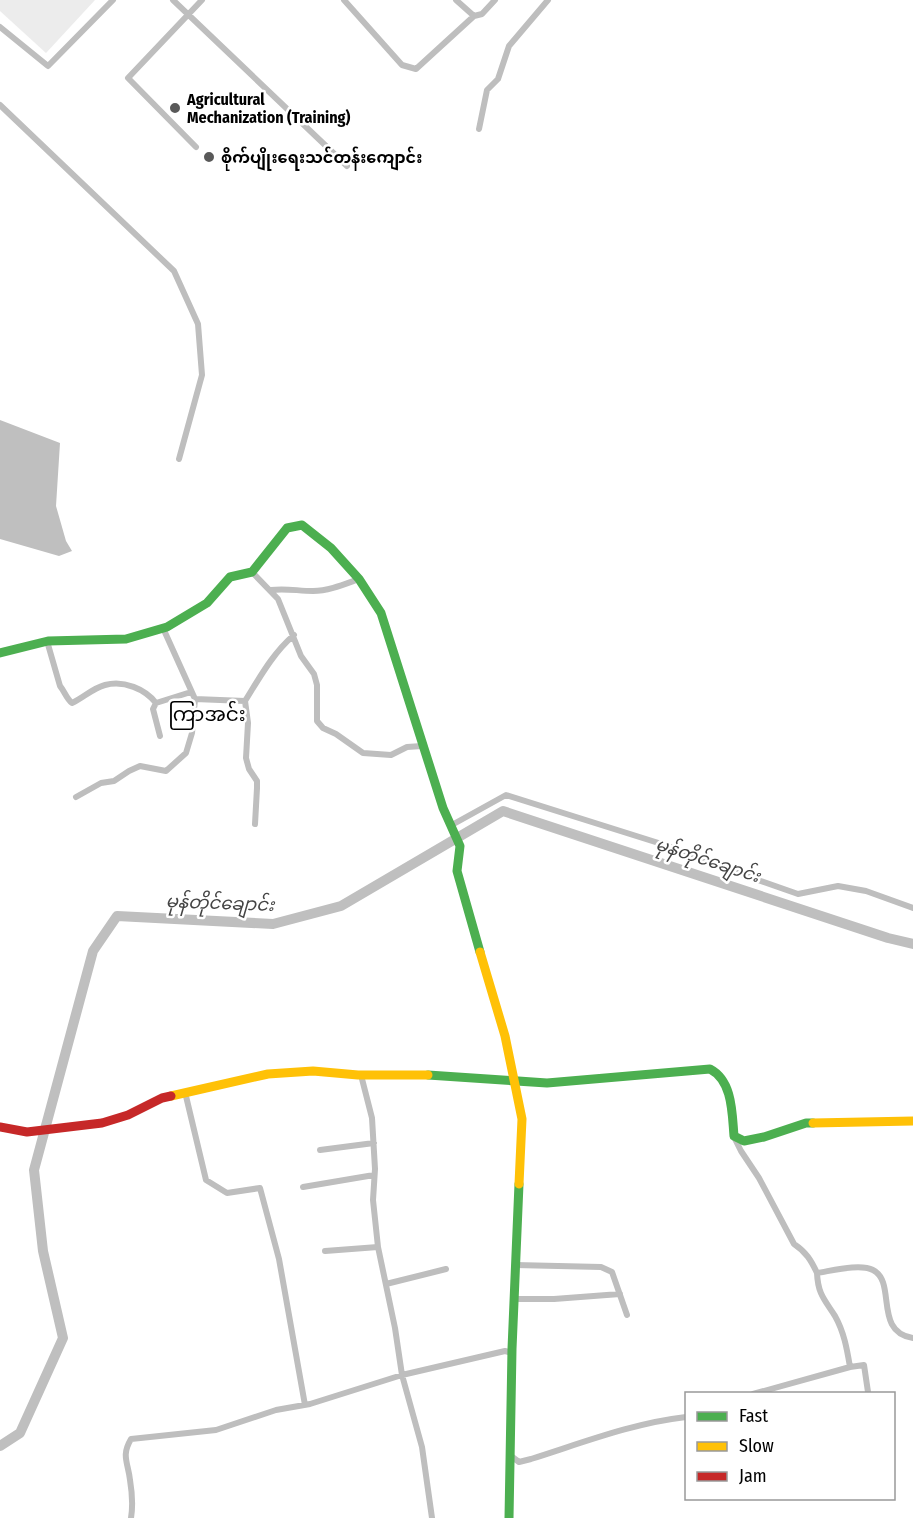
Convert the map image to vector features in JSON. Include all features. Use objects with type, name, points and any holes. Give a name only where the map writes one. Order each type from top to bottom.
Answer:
[{"type":"street","points":[[0,27],[48,66],[113,0]]},
{"type":"street","points":[[173,0],[347,166]]},
{"type":"street","points":[[196,147],[128,78],[202,0]]},
{"type":"street","points":[[344,0],[402,65],[416,69],[474,16],[482,14],[495,0]]},
{"type":"street","points":[[456,0],[474,16]]},
{"type":"street","points":[[479,129],[487,90],[498,79],[509,46],[548,0]]},
{"type":"street","points":[[0,105],[174,271],[198,324],[202,375],[179,459]]},
{"type":"street","points":[[0,653],[46,641],[93,638],[126,639],[163,628],[207,603],[230,577],[252,572],[287,528],[302,525],[331,548],[359,579],[381,613],[422,746],[460,846],[457,871],[505,1036],[522,1119],[514,1265],[509,1518]]},
{"type":"street","points":[[252,572],[270,590],[283,608],[302,656],[314,674],[317,685],[317,721],[323,728],[336,734],[363,753],[392,755],[407,747],[422,746]]},
{"type":"street","points":[[270,590],[314,591],[340,586],[359,579]]},
{"type":"street","points":[[76,796],[101,783],[114,782],[140,766],[166,771],[186,753],[192,732],[195,699],[163,628]]},
{"type":"street","points":[[255,824],[257,781],[249,769],[246,758],[248,723],[245,701],[271,659],[294,635]]},
{"type":"street","points":[[46,641],[60,686],[66,699],[72,703],[104,685],[115,684],[138,688],[149,694],[156,703]]},
{"type":"street","points":[[160,736],[153,709],[156,703],[191,692]]},
{"type":"street","points":[[195,699],[245,701]]},
{"type":"street","points":[[452,829],[506,795],[684,851],[798,894],[838,886],[866,891],[913,908]]},
{"type":"street","points":[[0,1127],[27,1132],[102,1123],[128,1115],[162,1098],[268,1074],[313,1071],[361,1075],[448,1075],[514,1082],[556,1082],[710,1069],[722,1077],[729,1099],[734,1136],[741,1151],[759,1178],[794,1244],[804,1250],[811,1260],[817,1273],[821,1298],[835,1317],[846,1344],[850,1367]]},
{"type":"street","points":[[361,1075],[372,1118],[373,1200],[378,1247],[402,1375],[422,1447],[432,1518]]},
{"type":"street","points":[[185,1092],[206,1180],[227,1193],[260,1188],[282,1269],[305,1405]]},
{"type":"street","points":[[734,1136],[744,1141],[806,1123],[913,1121]]},
{"type":"street","points":[[320,1150],[374,1143]]},
{"type":"street","points":[[303,1187],[374,1175]]},
{"type":"street","points":[[325,1251],[378,1247]]},
{"type":"street","points":[[514,1265],[601,1268],[612,1272],[627,1316]]},
{"type":"street","points":[[817,1273],[848,1268],[873,1270],[881,1277],[890,1318],[895,1329],[901,1336],[913,1338]]},
{"type":"street","points":[[386,1284],[446,1269]]},
{"type":"street","points":[[513,1299],[554,1299],[620,1294]]},
{"type":"street","points":[[131,1518],[130,1478],[125,1448],[131,1438],[216,1430],[276,1410],[305,1405],[402,1375],[505,1351],[512,1353]]},
{"type":"street","points":[[758,1392],[864,1365],[868,1392]]},
{"type":"street","points":[[511,1456],[519,1461],[531,1459],[630,1428],[685,1417]]},
{"type":"shaded area","points":[[0,0],[95,0],[46,53],[0,11]]},
{"type":"shaded area","points":[[0,420],[60,443],[56,506],[66,541],[72,551],[59,556],[0,539]]},
{"type":"waterway","name":"မုန်တိုင်ချောင်း","points":[[0,1446],[20,1433],[63,1338],[43,1251],[34,1170],[93,951],[117,916],[273,924],[341,906],[503,811],[888,938],[913,944]]},
{"type":"traffic: fast","points":[[0,653],[48,641],[126,639],[167,627],[207,603],[230,577],[252,572],[287,528],[302,525],[331,548],[359,579],[381,613],[443,808],[460,846],[457,871],[480,952]]},
{"type":"traffic: fast","points":[[428,1075],[547,1083],[710,1069],[718,1074],[727,1090],[732,1108],[734,1136],[744,1141],[813,1123]]},
{"type":"traffic: fast","points":[[509,1518],[512,1349],[519,1184]]},
{"type":"traffic: slow","points":[[480,952],[505,1036],[522,1119],[519,1184]]},
{"type":"traffic: slow","points":[[171,1096],[268,1074],[313,1071],[358,1075],[428,1075]]},
{"type":"traffic: slow","points":[[813,1123],[913,1121]]},
{"type":"traffic: jam","points":[[0,1127],[27,1132],[102,1123],[128,1115],[162,1098],[171,1096]]},
{"type":"place","name":"Agricultural Mechanization (Training)","points":[[175,108]]},
{"type":"place","name":"စိုက်ပျိုးရေးသင်တန်းကျောင်း","points":[[209,157]]},
{"type":"district","name":"ကြာအင်း","points":[[207,714]]}]
